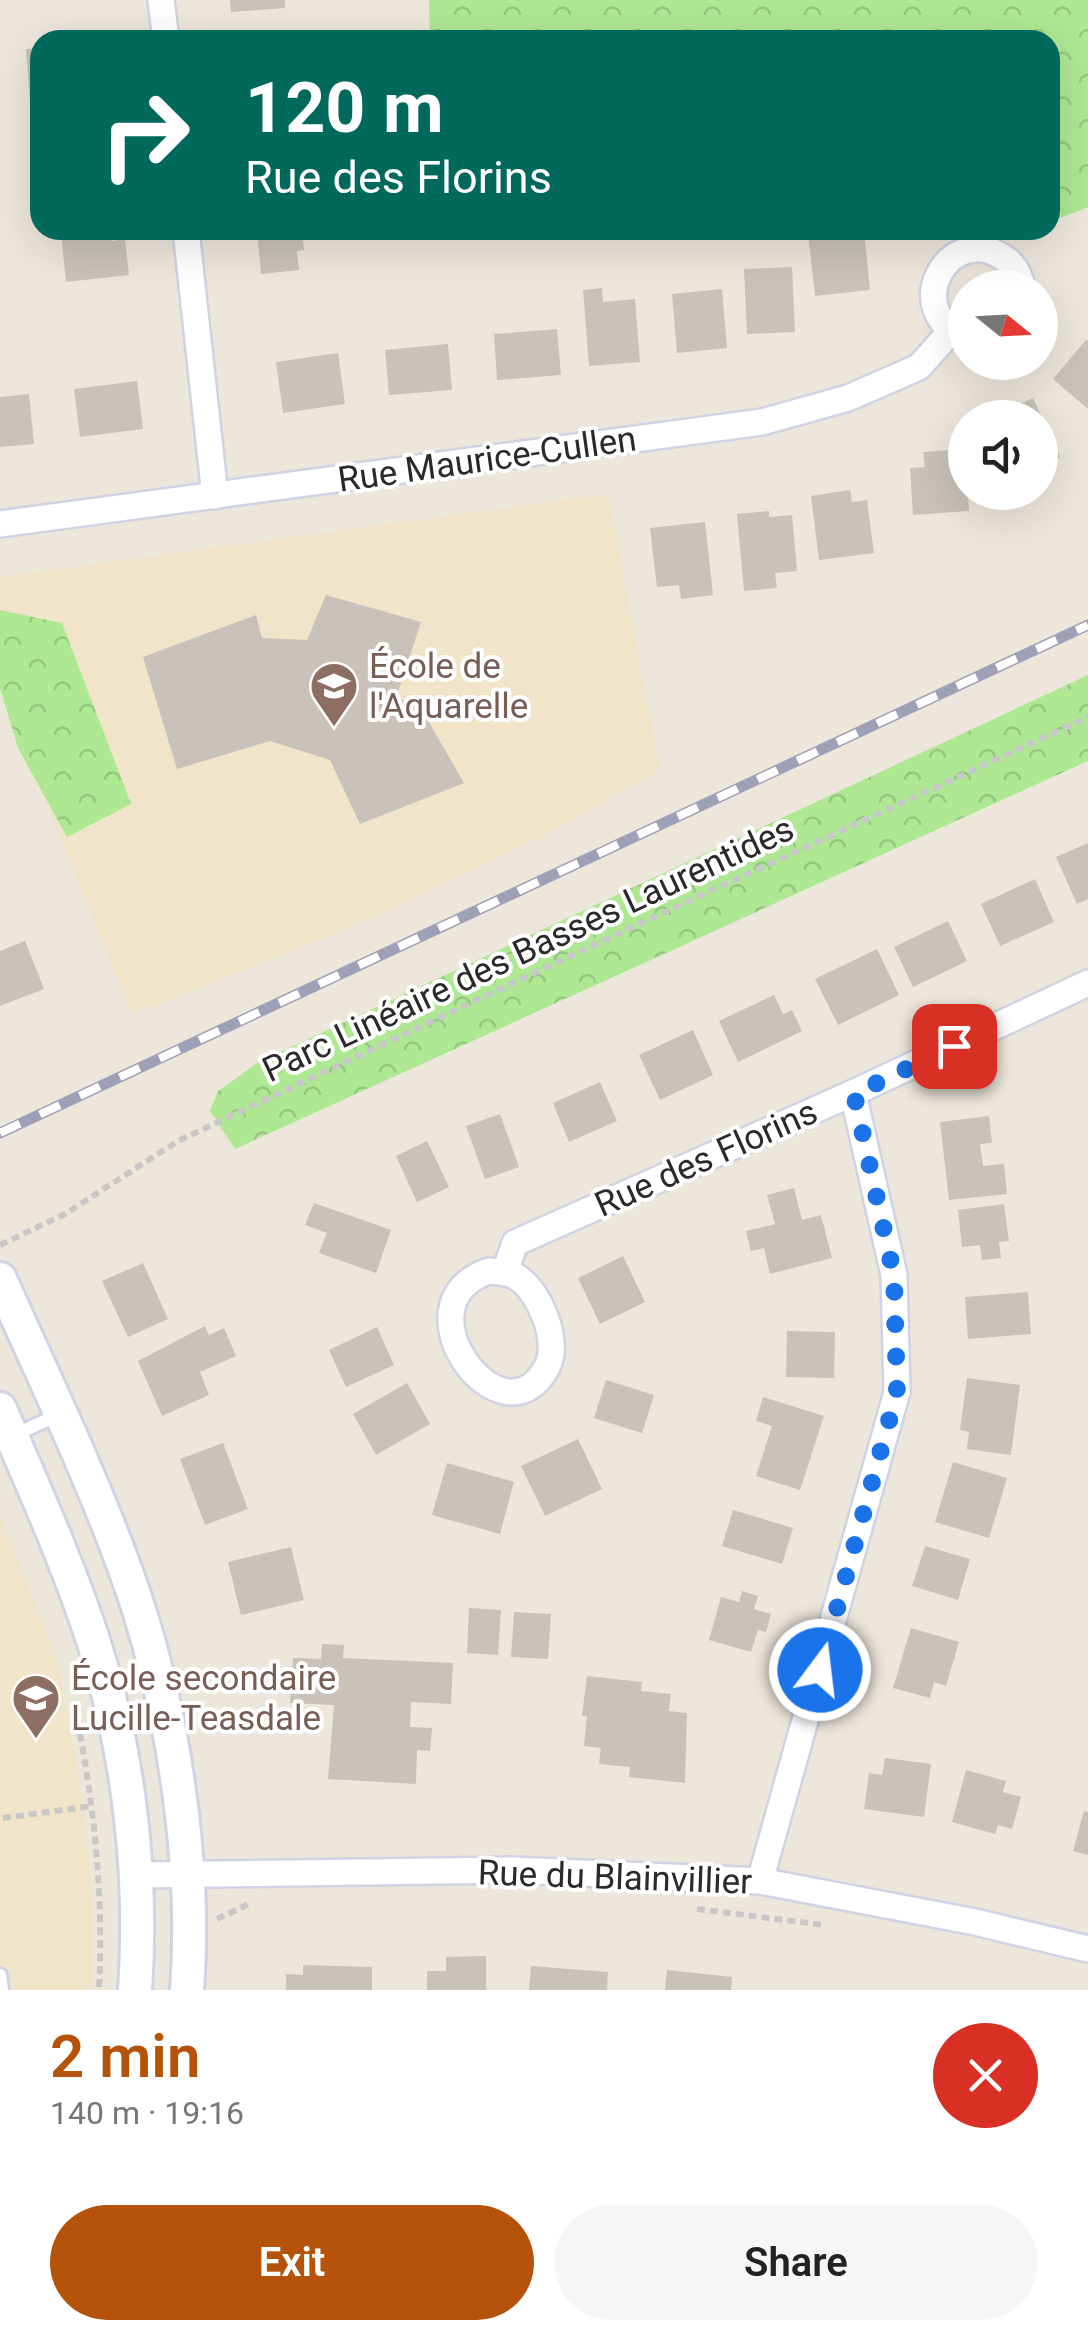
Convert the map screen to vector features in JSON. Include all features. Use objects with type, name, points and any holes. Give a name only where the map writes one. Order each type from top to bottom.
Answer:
[{"type":"street","points":[[162,0],[165,30]]},
{"type":"street","points":[[187,240],[215,496]]},
{"type":"street","name":"Rue Maurice-Cullen","points":[[948,324],[934,308],[933,294],[935,280],[952,258],[978,249],[992,251],[1015,270]]},
{"type":"street","name":"Rue Maurice-Cullen","points":[[0,524],[762,422],[848,398],[919,367],[948,343]]},
{"type":"street","name":"Rue des Florins","points":[[505,1272],[516,1242],[854,1094],[1088,983]]},
{"type":"street","points":[[760,1881],[897,1392],[894,1276],[854,1094]]},
{"type":"street","points":[[489,1271],[505,1272],[528,1286],[552,1343],[546,1370],[537,1381],[510,1391],[483,1384],[472,1374],[452,1330],[450,1314],[453,1299],[474,1276],[489,1271]]},
{"type":"street","points":[[4,1298],[60,1414],[127,1572],[150,1647],[174,1772],[186,1873],[187,1990]]},
{"type":"street","points":[[4,1428],[61,1551],[95,1645],[120,1754],[136,1875],[135,1990]]},
{"type":"street","name":"Rue du Blainvillier","points":[[136,1875],[513,1870],[760,1881],[1088,1948]]},
{"type":"lane","points":[[4,1428],[60,1414]]},
{"type":"lane","points":[[0,1975],[2,1990]]},
{"type":"path","name":"Parc Linéaire des Basses Laurentides","points":[[0,1245],[65,1214],[178,1141],[1088,717]]},
{"type":"path","points":[[72,1695],[92,1806],[101,1905],[99,1990]]},
{"type":"path","points":[[3,1818],[104,1805]]},
{"type":"path","points":[[219,1920],[252,1903]]},
{"type":"path","name":"Rue du Blainvillier","points":[[689,1908],[840,1927]]},
{"type":"shaded area","name":"École de l'Aquarelle","points":[[608,494],[660,770],[546,835],[357,925],[133,1015],[0,689],[0,577]]},
{"type":"shaded area","name":"École secondaire Lucille-Teasdale","points":[[0,1516],[53,1649],[67,1706],[88,1841],[91,1990],[0,1990]]},
{"type":"green space","points":[[429,0],[1088,0],[1088,207],[1060,218],[1060,30],[430,30]]},
{"type":"green space","points":[[0,610],[62,623],[131,804],[67,837],[18,748],[0,688]]},
{"type":"green space","points":[[1088,675],[1088,761],[235,1149],[210,1111],[218,1091],[259,1062]]},
{"type":"building","points":[[230,0],[285,0],[285,8],[231,12]]},
{"type":"building","points":[[26,49],[30,49],[30,101]]},
{"type":"building","points":[[62,240],[125,240],[129,275],[66,282]]},
{"type":"building","points":[[258,240],[303,240],[304,250],[297,251],[299,270],[261,274]]},
{"type":"building","points":[[809,240],[865,240],[870,290],[815,296]]},
{"type":"building","points":[[792,267],[795,332],[747,334],[744,269]]},
{"type":"building","points":[[602,288],[603,302],[635,299],[640,362],[589,366],[583,290]]},
{"type":"building","points":[[722,289],[727,348],[677,353],[672,294]]},
{"type":"building","points":[[557,329],[561,375],[497,380],[494,334]]},
{"type":"building","points":[[1088,341],[1088,409],[1054,380],[1058,380],[1058,373]]},
{"type":"building","points":[[448,344],[452,390],[389,395],[385,350]]},
{"type":"building","points":[[338,353],[345,404],[283,413],[276,362]]},
{"type":"building","points":[[137,381],[143,429],[80,437],[74,389]]},
{"type":"building","points":[[29,394],[34,444],[0,447],[0,397]]},
{"type":"building","points":[[948,450],[948,510],[969,511],[913,515],[910,468],[925,467],[923,452]]},
{"type":"building","points":[[850,490],[852,502],[867,500],[874,553],[819,560],[811,496]]},
{"type":"building","points":[[769,511],[769,517],[792,515],[797,571],[775,573],[777,588],[744,591],[737,514]]},
{"type":"building","points":[[705,522],[713,595],[681,599],[679,585],[657,587],[650,528]]},
{"type":"building","points":[[326,595],[421,622],[396,698],[419,705],[464,783],[360,824],[330,760],[270,741],[177,769],[143,657],[256,615],[262,638],[307,640]]},
{"type":"building","points":[[1088,843],[1088,899],[1077,904],[1056,857]]},
{"type":"building","points":[[1035,879],[1054,922],[1000,946],[981,904]]},
{"type":"building","points":[[948,921],[967,961],[913,987],[894,947]]},
{"type":"building","points":[[25,941],[44,989],[0,1006],[0,951]]},
{"type":"building","points":[[877,949],[899,995],[838,1025],[815,979]]},
{"type":"building","points":[[774,995],[783,1014],[792,1010],[802,1031],[738,1062],[719,1021]]},
{"type":"building","points":[[693,1030],[713,1075],[660,1100],[639,1055]]},
{"type":"building","points":[[600,1082],[617,1121],[569,1142],[553,1103]]},
{"type":"building","points":[[500,1114],[519,1167],[485,1179],[466,1126]]},
{"type":"building","points":[[989,1116],[992,1143],[980,1144],[983,1166],[1004,1164],[1007,1194],[949,1200],[940,1122]]},
{"type":"building","points":[[427,1141],[449,1187],[417,1202],[396,1156]]},
{"type":"building","points":[[794,1188],[802,1220],[821,1215],[832,1258],[770,1274],[764,1248],[751,1251],[746,1231],[775,1224],[767,1195]]},
{"type":"building","points":[[314,1203],[391,1230],[376,1273],[319,1253],[327,1233],[305,1225]]},
{"type":"building","points":[[1004,1204],[1009,1241],[999,1242],[1001,1258],[982,1260],[980,1245],[962,1247],[958,1210]]},
{"type":"building","points":[[623,1256],[645,1302],[600,1324],[578,1278]]},
{"type":"building","points":[[143,1263],[168,1319],[128,1337],[102,1281]]},
{"type":"building","points":[[1028,1292],[1031,1334],[968,1339],[965,1297]]},
{"type":"building","points":[[205,1326],[209,1335],[224,1328],[236,1356],[200,1372],[209,1395],[162,1416],[138,1361]]},
{"type":"building","points":[[377,1327],[394,1365],[346,1387],[329,1350]]},
{"type":"building","points":[[787,1331],[835,1332],[834,1378],[786,1377]]},
{"type":"building","points":[[967,1378],[1020,1385],[1011,1455],[967,1449],[969,1432],[960,1430]]},
{"type":"building","points":[[606,1380],[654,1395],[642,1433],[594,1418]]},
{"type":"building","points":[[407,1383],[430,1424],[376,1455],[353,1414]]},
{"type":"building","points":[[763,1397],[824,1416],[800,1490],[756,1476],[772,1426],[756,1421]]},
{"type":"building","points":[[578,1439],[602,1489],[545,1516],[521,1466]]},
{"type":"building","points":[[223,1443],[248,1509],[205,1525],[180,1459]]},
{"type":"building","points":[[953,1462],[1007,1478],[989,1538],[935,1522]]},
{"type":"building","points":[[447,1463],[514,1482],[500,1534],[432,1515]]},
{"type":"building","points":[[733,1510],[793,1528],[782,1564],[722,1546]]},
{"type":"building","points":[[925,1546],[970,1559],[958,1600],[912,1586]]},
{"type":"building","points":[[291,1547],[304,1600],[241,1615],[228,1562]]},
{"type":"building","points":[[742,1591],[758,1596],[754,1609],[771,1614],[766,1632],[758,1630],[751,1652],[709,1640],[721,1597],[739,1602]]},
{"type":"building","points":[[469,1608],[501,1610],[498,1655],[467,1653]]},
{"type":"building","points":[[514,1612],[551,1614],[548,1659],[511,1657]]},
{"type":"building","points":[[911,1628],[959,1642],[946,1686],[934,1682],[930,1698],[893,1688]]},
{"type":"building","points":[[322,1644],[344,1645],[343,1658],[453,1663],[451,1704],[411,1702],[410,1727],[432,1728],[430,1751],[417,1750],[416,1784],[328,1779],[334,1705],[290,1703],[293,1658],[321,1659]]},
{"type":"building","points":[[587,1676],[642,1682],[641,1691],[671,1694],[669,1711],[687,1713],[685,1783],[629,1777],[630,1767],[599,1764],[601,1748],[584,1746],[587,1716],[582,1716]]},
{"type":"building","points":[[885,1758],[931,1764],[924,1817],[864,1809],[869,1773],[882,1775]]},
{"type":"building","points":[[966,1770],[1006,1781],[1003,1792],[1021,1797],[1012,1829],[998,1825],[995,1834],[952,1822]]},
{"type":"building","points":[[1084,1811],[1088,1812],[1088,1855],[1073,1851]]},
{"type":"building","points":[[486,1956],[486,1990],[427,1990],[427,1971],[446,1971],[446,1957]]},
{"type":"building","points":[[303,1965],[372,1967],[372,1990],[286,1990],[286,1974],[303,1975]]},
{"type":"building","points":[[531,1966],[608,1972],[607,1990],[529,1990]]},
{"type":"building","points":[[667,1970],[732,1977],[731,1990],[665,1990]]},
{"type":"railway","points":[[0,1133],[1088,625]]},
{"type":"place","name":"École de l'Aquarelle","points":[[334,728]]},
{"type":"place","name":"École secondaire Lucille-Teasdale","points":[[36,1740]]},
{"type":"route","points":[[820,1670],[897,1392],[894,1276],[854,1094],[954,1046]]}]
